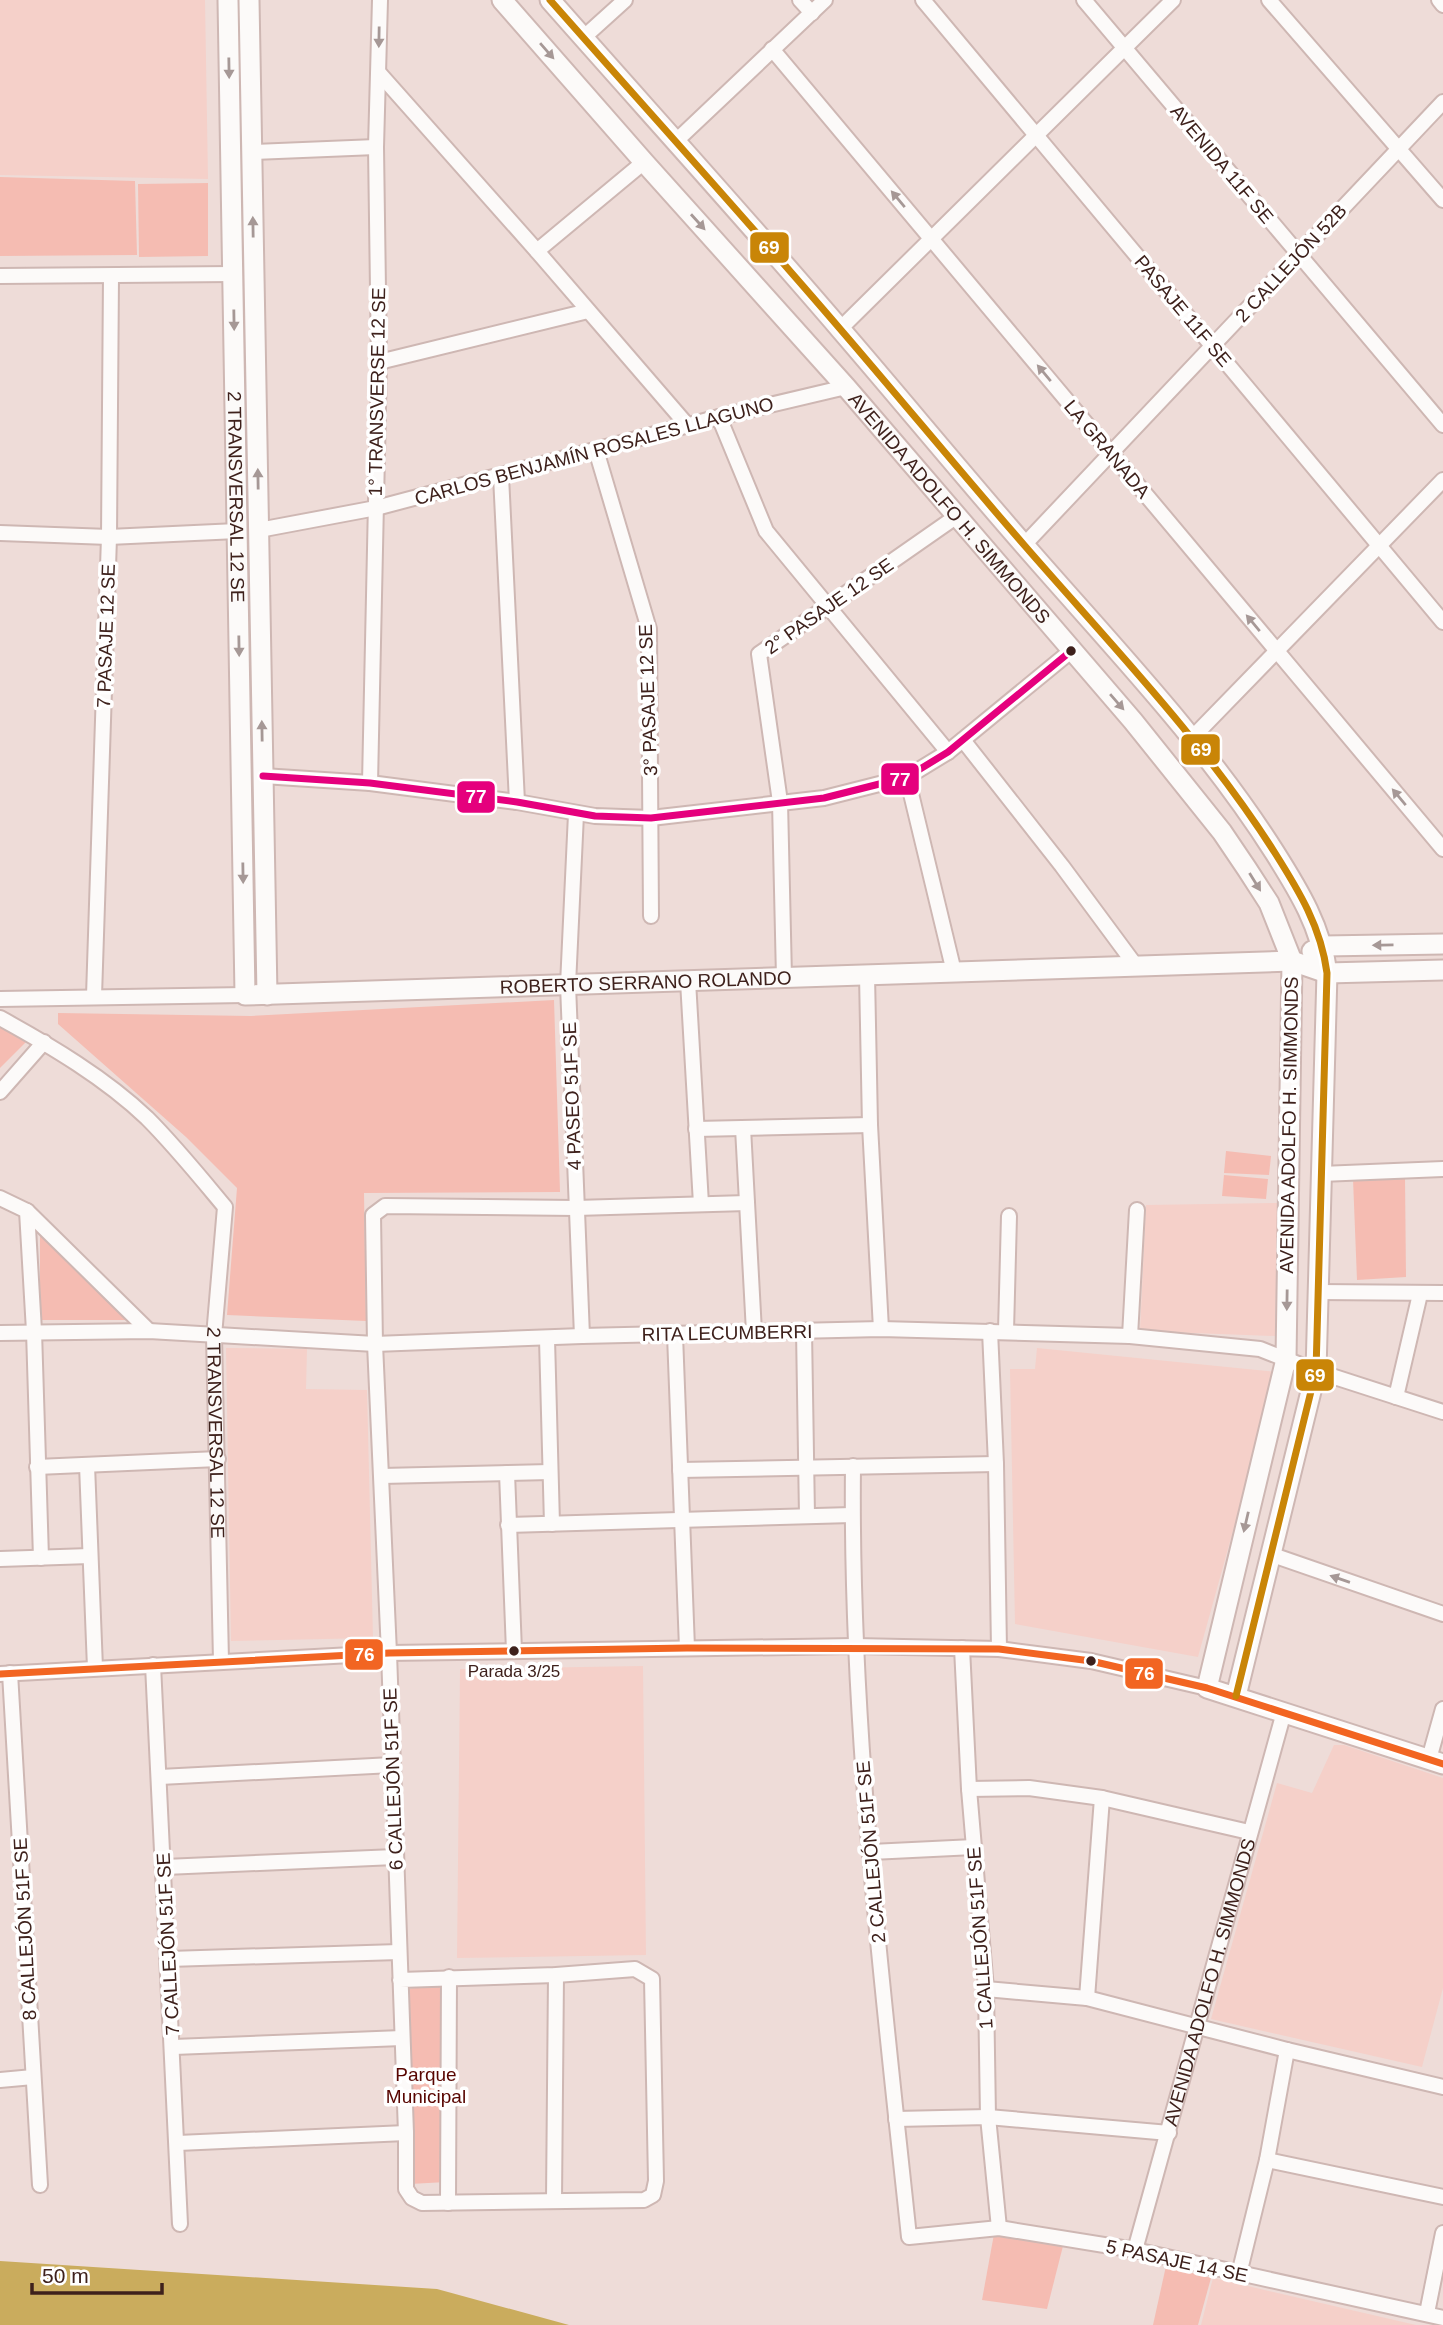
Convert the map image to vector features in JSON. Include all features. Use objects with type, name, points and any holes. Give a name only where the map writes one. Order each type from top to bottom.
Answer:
[{"type":"street","name":"2 TRANSVERSAL 12 SE","points":[[228,0],[245,995]]},
{"type":"street","name":"2 TRANSVERSAL 12 SE","points":[[250,0],[267,995]]},
{"type":"street","name":"1° TRANSVERSE 12 SE","points":[[370,783],[379,362],[376,146],[380,0]]},
{"type":"street","name":"AVENIDA ADOLFO H. SIMMONDS","points":[[502,0],[846,387],[1133,721],[1222,832],[1269,903],[1292,961],[1286,1359],[1207,1688]]},
{"type":"street","name":"AVENIDA ADOLFO H. SIMMONDS","points":[[550,0],[840,329],[1192,738],[1268,842],[1312,917],[1324,946],[1327,973],[1316,1371],[1236,1696]]},
{"type":"street","points":[[583,38],[625,0]]},
{"type":"street","points":[[800,0],[811,13]]},
{"type":"street","points":[[675,142],[825,0]]},
{"type":"street","name":"PASAJE 11F SE","points":[[923,0],[1443,622]]},
{"type":"street","name":"AVENIDA 11F SE","points":[[1084,0],[1443,425]]},
{"type":"street","points":[[840,329],[1172,0]]},
{"type":"street","points":[[1269,0],[1443,200]]},
{"type":"street","points":[[1439,0],[1443,5]]},
{"type":"street","name":"LA GRANADA","points":[[772,49],[1443,849]]},
{"type":"street","points":[[379,74],[688,426]]},
{"type":"street","name":"2 CALLEJÓN 52B","points":[[1024,545],[1443,102]]},
{"type":"street","points":[[252,152],[376,146]]},
{"type":"street","points":[[537,251],[644,162]]},
{"type":"street","points":[[0,276],[233,275]]},
{"type":"street","name":"7 PASAJE 12 SE","points":[[94,996],[109,537],[111,276]]},
{"type":"street","points":[[379,362],[588,311]]},
{"type":"street","name":"CARLOS BENJAMÍN ROSALES LLAGUNO","points":[[259,530],[376,508],[719,417],[846,387]]},
{"type":"street","points":[[719,417],[766,531],[948,752]]},
{"type":"street","name":"3° PASAJE 12 SE","points":[[596,450],[649,629],[651,916]]},
{"type":"street","points":[[501,476],[517,802]]},
{"type":"street","points":[[1192,738],[1443,480]]},
{"type":"street","name":"2° PASAJE 12 SE","points":[[784,978],[780,802],[759,654],[957,516]]},
{"type":"street","points":[[0,533],[109,537],[237,531]]},
{"type":"street","points":[[263,776],[370,783],[517,802],[576,814],[651,818],[824,798],[907,777],[948,752],[1071,651]]},
{"type":"street","points":[[963,740],[1136,966]]},
{"type":"street","points":[[907,777],[954,972]]},
{"type":"street","name":"4 PASEO 51F SE","points":[[576,814],[568,985],[582,1336]]},
{"type":"street","name":"ROBERTO SERRANO ROLANDO","points":[[1292,961],[1324,946],[1443,944]]},
{"type":"street","name":"ROBERTO SERRANO ROLANDO","points":[[0,999],[267,995],[1292,961],[1327,973],[1443,970]]},
{"type":"street","points":[[867,975],[870,1125],[881,1329]]},
{"type":"street","points":[[688,981],[701,1204]]},
{"type":"street","points":[[0,1018],[44,1042],[0,1092]]},
{"type":"street","name":"2 TRANSVERSAL 12 SE","points":[[44,1042],[146,1117],[225,1207],[214,1336],[221,1661]]},
{"type":"street","points":[[696,1129],[870,1125]]},
{"type":"street","points":[[743,1128],[754,1332]]},
{"type":"street","points":[[1321,1174],[1443,1169]]},
{"type":"street","points":[[0,1198],[27,1211],[149,1331]]},
{"type":"street","points":[[576,1208],[747,1203]]},
{"type":"street","name":"6 CALLEJÓN 51F SE","points":[[449,2203],[422,2203],[412,2198],[406,2189],[389,1653],[375,1344],[373,1215],[385,1206],[576,1208]]},
{"type":"street","points":[[1130,1336],[1137,1210]]},
{"type":"street","points":[[27,1211],[34,1332],[41,1558]]},
{"type":"street","points":[[1006,1331],[1009,1216]]},
{"type":"street","points":[[1318,1292],[1443,1293]]},
{"type":"street","points":[[1396,1397],[1420,1294]]},
{"type":"street","name":"RITA LECUMBERRI","points":[[0,1333],[149,1331],[375,1344],[881,1329],[1130,1336],[1260,1349],[1316,1371],[1443,1412]]},
{"type":"street","points":[[804,1331],[807,1516]]},
{"type":"street","points":[[990,1331],[996,1464],[999,1648]]},
{"type":"street","points":[[675,1335],[687,1648]]},
{"type":"street","points":[[547,1339],[552,1524]]},
{"type":"street","points":[[37,1467],[218,1459]]},
{"type":"street","points":[[680,1470],[996,1464]]},
{"type":"street","points":[[87,1465],[95,1668]]},
{"type":"street","name":"2 CALLEJÓN 51F SE","points":[[853,1466],[855,1646],[881,1973],[909,2236]]},
{"type":"street","points":[[382,1476],[550,1472]]},
{"type":"street","points":[[507,1473],[514,1651]]},
{"type":"street","points":[[508,1525],[852,1515]]},
{"type":"street","points":[[1269,1554],[1443,1614]]},
{"type":"street","points":[[0,1559],[90,1556]]},
{"type":"street","points":[[5,1673],[389,1653],[855,1646],[999,1648],[1091,1661],[1207,1688],[1436,1761],[1443,1709]]},
{"type":"street","name":"1 CALLEJÓN 51F SE","points":[[962,1648],[986,1989],[988,2117],[999,2228]]},
{"type":"street","name":"7 CALLEJÓN 51F SE","points":[[153,1665],[174,2048],[180,2224]]},
{"type":"street","name":"8 CALLEJÓN 51F SE","points":[[5,1673],[40,2185]]},
{"type":"street","name":"AVENIDA ADOLFO H. SIMMONDS","points":[[1135,2250],[1284,1712]]},
{"type":"street","points":[[160,1777],[392,1765]]},
{"type":"street","points":[[970,1789],[1029,1788],[1102,1798],[1249,1832]]},
{"type":"street","points":[[1087,1998],[1102,1798]]},
{"type":"street","points":[[871,1852],[974,1847]]},
{"type":"street","points":[[165,1867],[396,1857]]},
{"type":"street","points":[[169,1959],[399,1952]]},
{"type":"street","points":[[400,1980],[449,1977],[556,1975],[635,1969],[652,1979],[656,2180],[653,2195],[644,2200],[449,2203],[449,1977]]},
{"type":"street","points":[[554,2200],[556,1975]]},
{"type":"street","points":[[986,1989],[1087,1998],[1443,2087]]},
{"type":"street","points":[[174,2048],[402,2038]]},
{"type":"street","points":[[1239,2274],[1267,2160],[1287,2050]]},
{"type":"street","points":[[0,2080],[33,2077]]},
{"type":"street","points":[[896,2119],[988,2117],[1169,2133]]},
{"type":"street","points":[[177,2143],[406,2133]]},
{"type":"street","points":[[1267,2160],[1443,2197]]},
{"type":"street","name":"5 PASAJE 14 SE","points":[[909,2236],[999,2228],[1135,2250],[1443,2318]]},
{"type":"street","points":[[1427,2313],[1443,2233]]},
{"type":"shaded area","points":[[0,0],[205,0],[208,179],[0,175]]},
{"type":"shaded area","points":[[1278,1203],[1275,1336],[1140,1331],[1146,1205]]},
{"type":"shaded area","points":[[226,1348],[307,1349],[306,1389],[367,1390],[373,1638],[231,1641]]},
{"type":"shaded area","points":[[1037,1348],[1277,1372],[1198,1657],[1015,1624],[1010,1369],[1035,1369]]},
{"type":"shaded area","points":[[643,1666],[646,1955],[457,1958],[460,1669]]},
{"type":"shaded area","points":[[1334,1745],[1344,1745],[1443,1778],[1443,1988],[1422,2067],[1211,2019],[1277,1783],[1312,1793]]},
{"type":"shaded area","points":[[0,2261],[437,2289],[569,2325],[0,2325]]},
{"type":"shaded area","points":[[1213,2278],[1416,2325],[1201,2325]]},
{"type":"green space","points":[[0,177],[135,181],[137,255],[0,256]]},
{"type":"green space","points":[[208,183],[208,256],[139,257],[138,184]]},
{"type":"green space","points":[[554,1000],[560,1192],[364,1193],[366,1321],[227,1315],[237,1188],[186,1137],[58,1024],[58,1013],[251,1016]]},
{"type":"green space","points":[[0,1025],[27,1041],[0,1068]]},
{"type":"green space","points":[[1226,1151],[1271,1156],[1269,1175],[1224,1173]]},
{"type":"green space","points":[[1224,1175],[1268,1179],[1266,1199],[1222,1196]]},
{"type":"green space","points":[[1405,1177],[1406,1277],[1357,1280],[1353,1179]]},
{"type":"green space","points":[[40,1231],[128,1320],[40,1320]]},
{"type":"green space","name":"Parque Municipal","points":[[445,1985],[446,2182],[410,2184],[405,1989]]},
{"type":"green space","points":[[994,2234],[1063,2246],[1047,2309],[982,2300]]},
{"type":"green space","points":[[1166,2266],[1211,2278],[1198,2325],[1153,2325]]},
{"type":"transit line","name":"69","points":[[550,0],[805,288],[1187,733],[1275,853],[1314,925],[1327,973],[1316,1371],[1236,1696]]},
{"type":"transit line","name":"77","points":[[263,776],[370,783],[517,802],[595,816],[651,818],[824,798],[907,777],[948,752],[1071,651]]},
{"type":"transit line","name":"76","points":[[0,1674],[389,1653],[687,1648],[999,1649],[1091,1661],[1207,1688],[1443,1764]]},
{"type":"place","name":"Parada 3/25","points":[[514,1651]]}]
